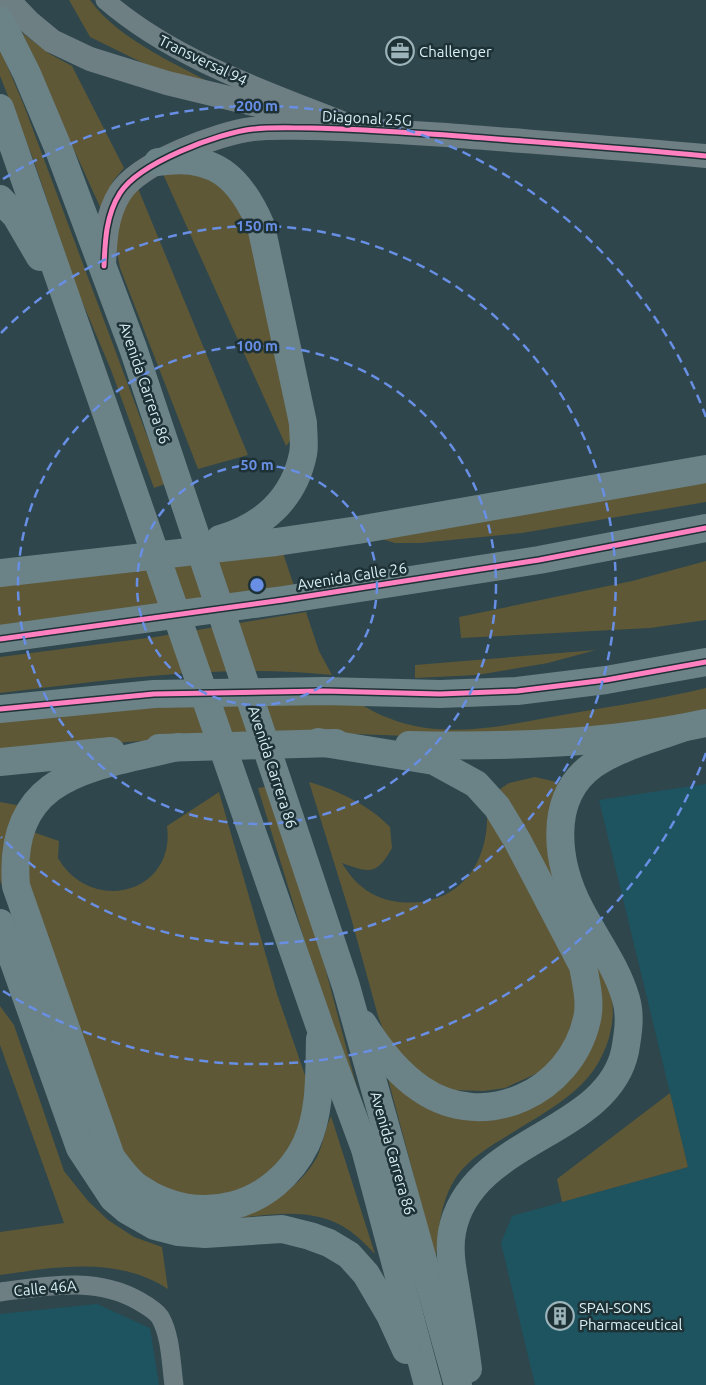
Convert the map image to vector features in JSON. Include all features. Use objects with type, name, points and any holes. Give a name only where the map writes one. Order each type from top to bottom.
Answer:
[{"type":"main road","name":"Avenida Carrera 86","points":[[0,20],[27,74],[104,266],[134,348],[349,996],[458,1385]]},
{"type":"main road","name":"Avenida Carrera 86","points":[[0,108],[321,1030],[365,1149],[428,1385]]},
{"type":"main road","points":[[158,162],[170,160],[193,162],[218,169],[242,189],[252,206],[261,226],[303,423],[303,452],[298,473],[279,505],[269,515],[244,530],[178,552]]},
{"type":"main road","points":[[0,199],[16,216],[71,310]]},
{"type":"main road","points":[[0,573],[276,542],[358,530],[706,468]]},
{"type":"main road","name":"Avenida Calle 26","points":[[0,639],[283,600],[539,560],[706,528]]},
{"type":"main road","points":[[0,566],[41,568]]},
{"type":"main road","points":[[0,709],[154,694],[324,691],[440,694],[517,691],[606,680],[706,662]]},
{"type":"main road","points":[[0,762],[83,753],[178,747],[318,742],[483,746],[575,741],[694,726]]},
{"type":"main road","points":[[470,1385],[451,1258],[452,1234],[459,1209],[466,1197],[486,1173],[578,1112],[608,1087],[624,1056],[629,1030],[626,999],[612,967],[579,907],[562,861],[560,843],[562,811],[574,785],[591,766],[616,752],[694,726]]},
{"type":"main road","points":[[318,742],[434,761],[476,784],[497,807],[517,840],[582,966],[588,989],[588,1018],[576,1050],[556,1076],[538,1090],[519,1100],[497,1107],[458,1105],[422,1090],[405,1076],[387,1056],[349,996]]},
{"type":"main road","points":[[178,747],[88,769],[52,787],[34,803],[22,823],[16,844],[16,886],[111,1157],[138,1188],[161,1200],[183,1208],[208,1210],[234,1205],[273,1187],[298,1159],[314,1122],[321,1030]]},
{"type":"main road","points":[[0,923],[80,1148],[112,1198],[127,1210],[155,1226],[178,1232],[205,1234],[282,1229],[329,1243],[349,1255],[366,1274],[390,1315],[422,1385]]},
{"type":"street","name":"Diagonal 25G","points":[[8,0],[29,22],[52,41],[76,54],[109,67],[261,107],[364,129]]},
{"type":"street","name":"Transversal 94","points":[[105,0],[128,20],[196,61],[364,129]]},
{"type":"street","name":"Diagonal 25G","points":[[104,266],[105,237],[110,213],[120,192],[140,172],[158,162],[223,135],[254,129],[364,129],[706,156]]},
{"type":"street","name":"Calle 46A","points":[[0,1292],[63,1284],[89,1285],[128,1294],[159,1315],[166,1329],[174,1385]]},
{"type":"shaded area","points":[[69,0],[90,0],[102,15],[135,41],[228,92],[147,65],[90,37]]},
{"type":"shaded area","points":[[20,31],[50,54],[72,66],[124,168],[113,181],[101,209]]},
{"type":"shaded area","points":[[0,49],[23,103],[165,484],[154,488],[111,370],[76,287],[34,161],[0,76]]},
{"type":"shaded area","points":[[200,170],[243,205],[295,435],[286,446],[163,174]]},
{"type":"shaded area","points":[[137,186],[248,455],[198,469],[120,268],[115,243],[119,212]]},
{"type":"shaded area","points":[[706,474],[706,502],[522,533],[420,543],[395,543],[371,536]]},
{"type":"shaded area","points":[[282,550],[295,589],[0,632],[0,584]]},
{"type":"shaded area","points":[[706,561],[706,620],[650,628],[461,638],[459,617],[632,581]]},
{"type":"shaded area","points":[[306,612],[319,651],[332,675],[249,671],[207,672],[124,678],[0,693],[0,657],[155,637]]},
{"type":"shaded area","points":[[596,650],[548,663],[477,675],[415,678],[415,665]]},
{"type":"shaded area","points":[[706,688],[706,716],[624,729],[407,736],[306,732],[127,742],[0,755],[0,720],[103,707],[356,701],[382,715],[408,724],[434,729],[460,730],[513,724]]},
{"type":"shaded area","points":[[535,777],[561,783],[548,824],[547,850],[563,903],[500,789],[509,783]]},
{"type":"shaded area","points":[[309,782],[331,789],[363,805],[390,827],[392,848],[376,868],[365,870],[342,863],[353,878],[366,890],[381,898],[399,902],[419,902],[437,898],[452,891],[465,880],[475,866],[482,851],[486,833],[487,813],[573,961],[579,1002],[568,1041],[542,1071],[505,1088],[484,1091],[451,1090],[418,1075],[385,1035]]},
{"type":"shaded area","points":[[706,784],[706,1385],[535,1385],[501,1243],[512,1216],[688,1167],[599,800]]},
{"type":"shaded area","points":[[270,786],[325,967],[363,1111],[312,965],[258,788]]},
{"type":"shaded area","points":[[219,792],[277,994],[307,1081],[301,1126],[276,1169],[240,1190],[208,1197],[170,1195],[127,1168],[22,893],[27,830],[59,841],[58,858],[73,876],[90,887],[109,891],[128,889],[145,881],[158,868],[166,849],[167,826]]},
{"type":"shaded area","points":[[0,802],[22,806],[8,903],[0,880]]},
{"type":"shaded area","points":[[591,952],[607,978],[613,1006],[610,1034],[599,1061],[574,1092],[474,1158],[457,1176],[443,1206],[436,1260],[387,1075],[429,1106],[560,1082]]},
{"type":"shaded area","points":[[0,1006],[14,1025],[64,1171],[88,1201],[108,1220],[134,1237],[162,1247],[168,1289],[128,1272],[107,1268],[65,1267],[0,1275],[0,1232],[64,1223],[0,1045]]},
{"type":"shaded area","points":[[670,1093],[688,1167],[562,1202],[557,1179]]},
{"type":"shaded area","points":[[331,1116],[375,1254],[350,1231],[324,1218],[310,1215],[281,1214],[238,1218],[272,1201],[293,1187],[302,1178],[317,1157]]},
{"type":"shaded area","points":[[97,1304],[150,1328],[159,1385],[0,1385],[0,1314]]},
{"type":"cycle path","points":[[104,266],[109,219],[115,201],[130,182],[144,171],[180,151],[220,136],[253,129],[310,128],[446,135],[706,156]]},
{"type":"cycle path","points":[[0,639],[283,600],[539,560],[706,528]]},
{"type":"cycle path","points":[[0,709],[154,694],[324,691],[440,694],[517,691],[606,680],[706,662]]},
{"type":"place","name":"Challenger","points":[[400,51]]},
{"type":"place","name":"SPAI-SONS Pharmaceutical","points":[[560,1316]]}]
